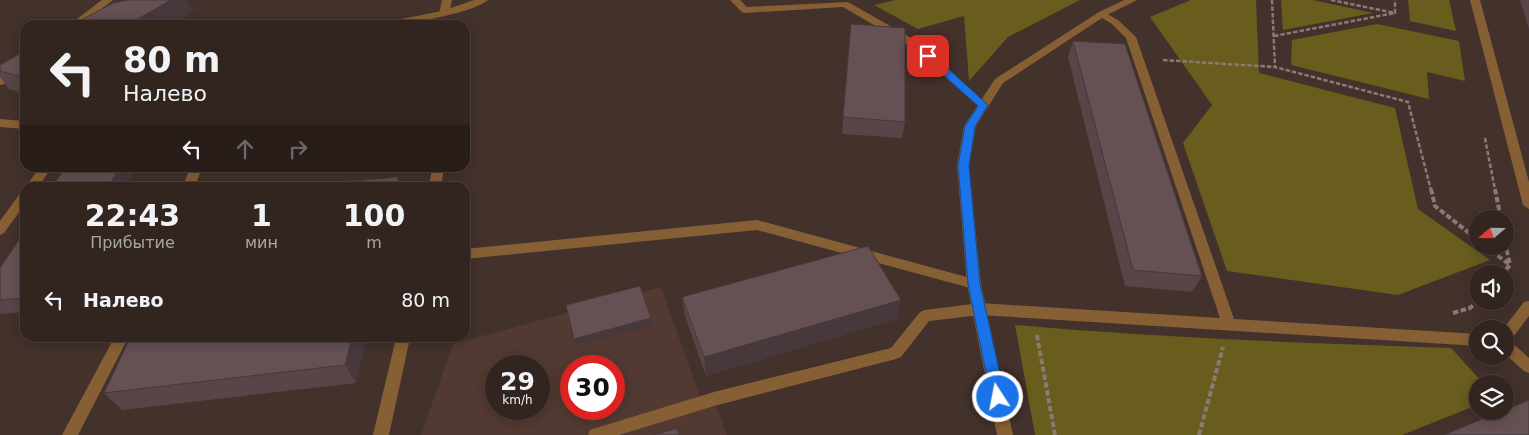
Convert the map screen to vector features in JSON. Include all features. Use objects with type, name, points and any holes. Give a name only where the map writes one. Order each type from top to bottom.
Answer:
[{"type":"street","points":[[81,20],[108,0]]},
{"type":"street","points":[[444,13],[447,0]]},
{"type":"street","points":[[410,20],[444,13],[482,0]]},
{"type":"street","points":[[735,0],[744,10],[845,4],[914,44],[983,105]]},
{"type":"street","points":[[1005,435],[974,284],[963,166],[970,126],[999,81],[1102,14],[1132,0]]},
{"type":"street","points":[[1475,0],[1529,205]]},
{"type":"street","points":[[1102,14],[1115,22],[1131,37],[1229,325]]},
{"type":"street","points":[[0,82],[20,66]]},
{"type":"street","points":[[0,124],[20,125]]},
{"type":"street","points":[[0,230],[20,202]]},
{"type":"street","points":[[470,254],[757,225],[974,284]]},
{"type":"street","points":[[1514,325],[1529,306]]},
{"type":"street","points":[[596,435],[714,399],[896,354],[925,316],[980,309],[1469,339]]},
{"type":"street","points":[[70,435],[119,342]]},
{"type":"street","points":[[381,435],[402,342]]},
{"type":"street","points":[[1514,353],[1529,367]]},
{"type":"path","points":[[1272,0],[1275,67]]},
{"type":"path","points":[[1331,0],[1395,13]]},
{"type":"path","points":[[1395,0],[1395,13]]},
{"type":"path","points":[[1274,36],[1395,13]]},
{"type":"path","points":[[1138,58],[1275,67],[1408,102],[1435,206],[1469,233]]},
{"type":"path","points":[[1497,255],[1510,265]]},
{"type":"path","points":[[1508,255],[1510,265]]},
{"type":"path","points":[[1032,312],[1056,435]]},
{"type":"path","points":[[1199,435],[1229,325]]},
{"type":"shaded area","points":[[895,0],[1080,0],[1008,37],[969,81],[964,16],[918,29],[874,5]]},
{"type":"shaded area","points":[[1191,0],[1256,0],[1259,73],[1395,108],[1418,209],[1469,245],[1469,255],[1483,255],[1490,260],[1477,265],[1469,265],[1469,268],[1398,295],[1227,271],[1183,143],[1212,105],[1150,17]]},
{"type":"shaded area","points":[[1281,0],[1313,0],[1373,13],[1283,30]]},
{"type":"shaded area","points":[[1408,0],[1449,0],[1456,31],[1410,21]]},
{"type":"shaded area","points":[[1377,24],[1459,41],[1465,81],[1427,72],[1429,99],[1291,65],[1292,40]]},
{"type":"shaded area","points":[[661,287],[700,396],[714,399],[727,435],[421,435],[453,344],[470,342],[470,339]]},
{"type":"shaded area","points":[[1015,325],[1178,337],[1451,348],[1476,375],[1469,375],[1469,408],[1402,435],[1035,435]]},
{"type":"building","points":[[128,0],[171,0],[136,20],[81,20],[113,3]]},
{"type":"building","points":[[851,24],[905,28],[905,122],[843,117]]},
{"type":"building","points":[[1073,41],[1125,44],[1202,276],[1133,270]]},
{"type":"building","points":[[20,54],[20,77],[0,71],[0,65]]},
{"type":"building","points":[[62,172],[117,172],[111,182],[55,182]]},
{"type":"building","points":[[398,177],[397,182],[342,182]]},
{"type":"building","points":[[20,238],[20,298],[0,300],[0,268]]},
{"type":"building","points":[[868,246],[901,300],[704,357],[682,297]]},
{"type":"building","points":[[640,286],[651,318],[574,339],[566,305]]},
{"type":"building","points":[[128,342],[351,342],[345,365],[104,393]]},
{"type":"building","points":[[1529,400],[1529,435],[1444,435],[1480,420],[1514,420],[1514,406]]},
{"type":"building","points":[[677,428],[679,435],[654,435]]},
{"type":"route","points":[[928,56],[983,105],[970,126],[963,166],[974,284],[998,397]]}]
